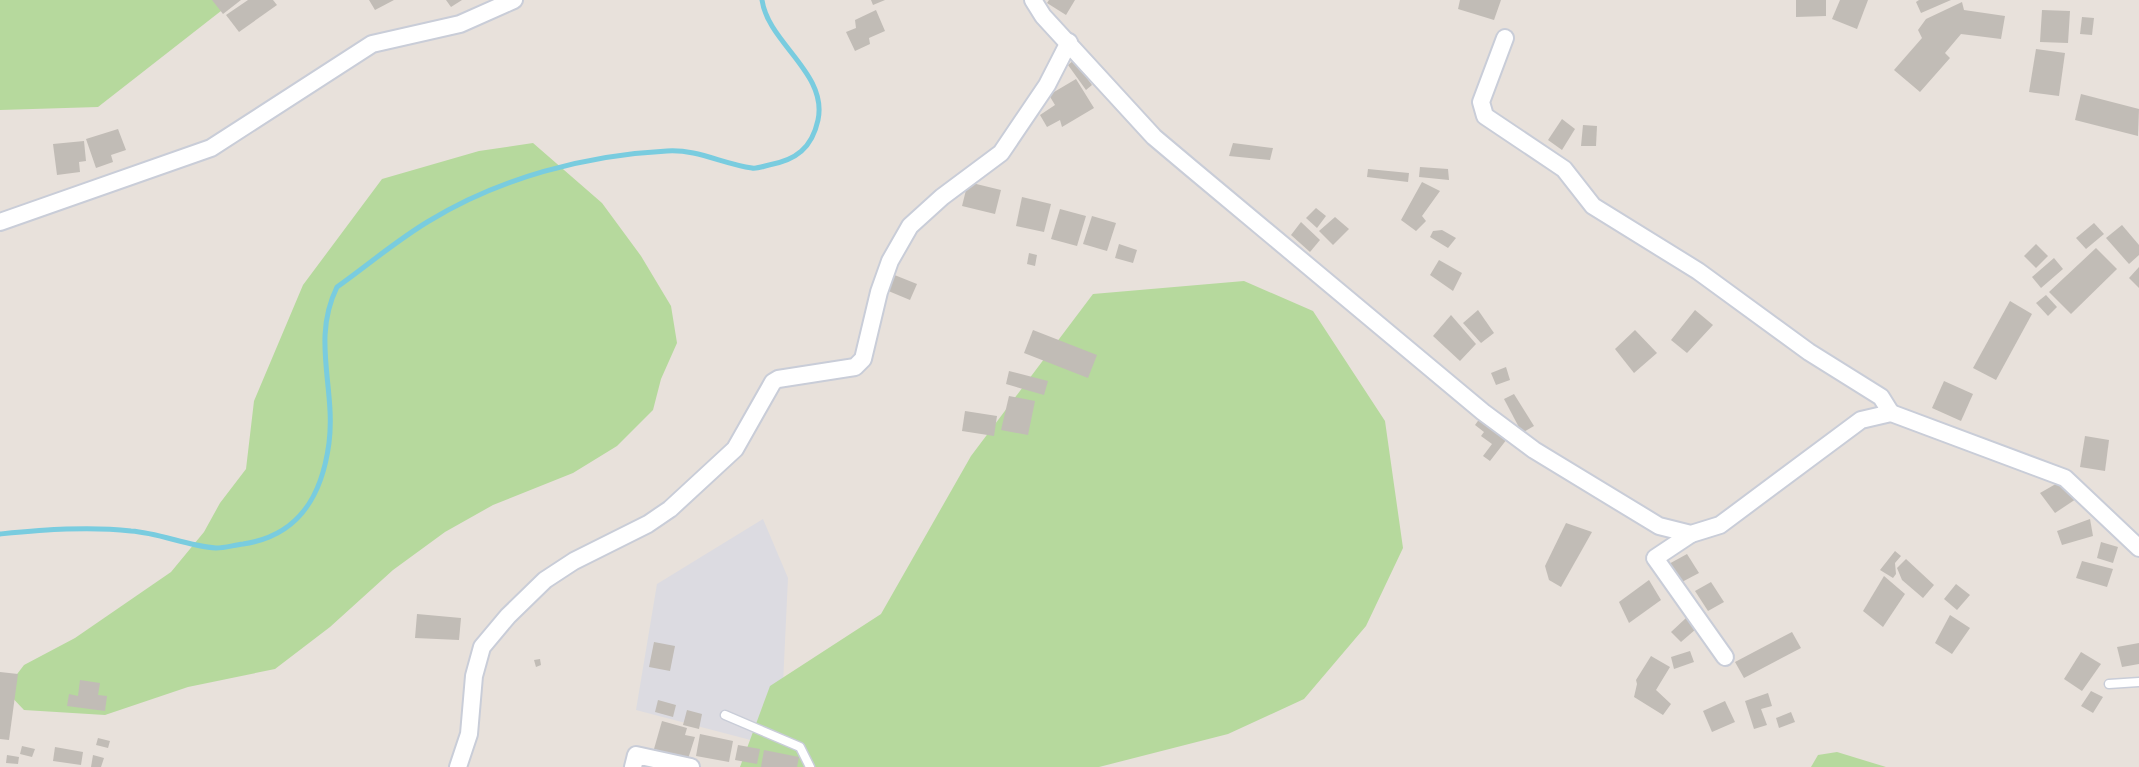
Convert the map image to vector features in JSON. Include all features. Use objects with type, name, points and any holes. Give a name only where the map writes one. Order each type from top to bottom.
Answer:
[{"type":"street","points":[[0,222],[211,148],[372,44],[460,24],[514,0]]},
{"type":"street","points":[[1033,0],[1043,16],[1154,137],[1483,412],[1534,450],[1659,526],[1691,534]]},
{"type":"street","points":[[1505,38],[1481,102],[1485,116],[1564,169],[1593,206],[1698,271],[1809,352],[1881,398],[1891,412],[2065,478],[2139,548]]},
{"type":"street","points":[[458,767],[470,734],[474,676],[482,647],[508,616],[546,580],[574,561],[648,524],[696,486],[735,449],[773,382],[778,379],[855,367],[863,359],[879,292],[890,261],[909,226],[942,197],[1001,153],[1047,85],[1069,42]]},
{"type":"street","points":[[1725,657],[1655,558],[1691,534],[1720,525],[1861,420],[1891,412]]},
{"type":"street","points":[[633,767],[636,755],[691,767]]},
{"type":"lane","points":[[2109,684],[2139,682]]},
{"type":"lane","points":[[725,715],[800,747],[810,767]]},
{"type":"shaded area","points":[[763,519],[788,578],[781,726],[804,754],[636,710],[657,584]]},
{"type":"green space","points":[[0,0],[235,0],[98,107],[0,110]]},
{"type":"green space","points":[[533,143],[602,203],[641,256],[671,306],[677,343],[661,379],[653,410],[617,446],[573,473],[493,505],[445,532],[393,570],[330,627],[275,669],[188,687],[105,715],[24,710],[5,690],[24,665],[75,638],[171,572],[204,532],[220,503],[246,469],[254,401],[303,285],[382,179],[479,151]]},
{"type":"green space","points":[[1244,281],[1313,311],[1385,421],[1403,548],[1366,626],[1304,699],[1228,734],[1099,767],[740,767],[770,686],[881,614],[971,456],[1093,294]]},
{"type":"green space","points":[[1837,752],[1886,767],[1811,767],[1818,755]]},
{"type":"building","points":[[212,0],[241,0],[223,14]]},
{"type":"building","points":[[248,0],[273,0],[277,5],[239,32],[226,15]]},
{"type":"building","points":[[369,0],[394,0],[375,10]]},
{"type":"building","points":[[446,0],[462,0],[451,7]]},
{"type":"building","points":[[871,0],[885,0],[873,5]]},
{"type":"building","points":[[1049,0],[1075,0],[1066,15],[1047,3]]},
{"type":"building","points":[[1460,0],[1501,0],[1494,20],[1458,9]]},
{"type":"building","points":[[1796,0],[1826,0],[1826,16],[1796,17]]},
{"type":"building","points":[[1840,0],[1868,0],[1857,29],[1832,19]]},
{"type":"building","points":[[1919,0],[1951,0],[1921,13],[1916,2]]},
{"type":"building","points":[[1962,2],[1964,10],[2005,16],[2001,39],[1961,34],[1945,53],[1950,58],[1920,92],[1894,70],[1922,38],[1918,30],[1926,19]]},
{"type":"building","points":[[876,10],[885,31],[869,38],[870,44],[855,51],[846,32],[856,28],[855,20]]},
{"type":"building","points":[[2042,10],[2070,11],[2068,43],[2040,42]]},
{"type":"building","points":[[2082,17],[2094,18],[2092,35],[2080,34]]},
{"type":"building","points":[[2036,49],[2065,53],[2059,96],[2029,92]]},
{"type":"building","points":[[1074,60],[1092,85],[1086,90],[1068,65]]},
{"type":"building","points":[[1076,79],[1094,108],[1062,127],[1060,120],[1047,127],[1040,115],[1055,105],[1049,95]]},
{"type":"building","points":[[2081,94],[2139,109],[2138,136],[2075,120]]},
{"type":"building","points":[[1562,119],[1575,129],[1562,150],[1548,140]]},
{"type":"building","points":[[1583,125],[1597,126],[1596,146],[1581,146]]},
{"type":"building","points":[[118,129],[126,150],[111,155],[113,162],[96,168],[86,139]]},
{"type":"building","points":[[84,141],[86,161],[79,162],[80,172],[57,175],[53,144]]},
{"type":"building","points":[[1233,143],[1273,148],[1270,160],[1229,156]]},
{"type":"building","points":[[1420,167],[1448,169],[1449,180],[1419,177]]},
{"type":"building","points":[[1368,169],[1409,173],[1408,182],[1367,177]]},
{"type":"building","points":[[968,182],[1001,190],[995,214],[962,206]]},
{"type":"building","points":[[1422,182],[1440,191],[1422,216],[1426,221],[1416,231],[1401,220]]},
{"type":"building","points":[[1022,197],[1051,204],[1044,232],[1016,226]]},
{"type":"building","points":[[1316,208],[1326,216],[1317,228],[1306,218]]},
{"type":"building","points":[[1060,209],[1086,216],[1077,246],[1051,239]]},
{"type":"building","points":[[1092,216],[1116,223],[1107,251],[1083,244]]},
{"type":"building","points":[[1335,217],[1349,229],[1333,245],[1319,231]]},
{"type":"building","points":[[1301,222],[1320,240],[1310,252],[1291,235]]},
{"type":"building","points":[[2094,223],[2104,234],[2086,249],[2076,238]]},
{"type":"building","points":[[2122,225],[2139,245],[2139,255],[2129,264],[2106,238]]},
{"type":"building","points":[[1442,230],[1456,238],[1448,248],[1430,237],[1433,231]]},
{"type":"building","points":[[1119,244],[1137,250],[1133,263],[1115,258]]},
{"type":"building","points":[[2036,244],[2048,256],[2036,268],[2024,256]]},
{"type":"building","points":[[2096,248],[2117,269],[2071,314],[2049,292]]},
{"type":"building","points":[[1029,253],[1037,255],[1035,266],[1027,264]]},
{"type":"building","points":[[2054,258],[2063,269],[2041,288],[2032,277]]},
{"type":"building","points":[[1439,260],[1462,273],[1453,291],[1430,275]]},
{"type":"building","points":[[2139,267],[2139,288],[2129,278]]},
{"type":"building","points":[[892,274],[917,284],[910,300],[886,290]]},
{"type":"building","points":[[2046,295],[2057,307],[2048,316],[2036,303]]},
{"type":"building","points":[[2010,301],[2032,314],[1996,380],[1973,368]]},
{"type":"building","points":[[1478,310],[1494,333],[1481,343],[1463,323]]},
{"type":"building","points":[[1695,310],[1713,325],[1687,353],[1671,340]]},
{"type":"building","points":[[1451,315],[1476,344],[1460,361],[1433,336]]},
{"type":"building","points":[[1033,330],[1097,355],[1088,378],[1024,353]]},
{"type":"building","points":[[1635,330],[1657,353],[1634,373],[1615,349]]},
{"type":"building","points":[[1506,367],[1510,380],[1496,385],[1491,373]]},
{"type":"building","points":[[1009,371],[1048,381],[1044,395],[1006,384]]},
{"type":"building","points":[[1944,381],[1973,394],[1961,421],[1932,408]]},
{"type":"building","points":[[1514,394],[1534,426],[1522,433],[1504,399]]},
{"type":"building","points":[[1009,396],[1035,401],[1028,435],[1001,430]]},
{"type":"building","points":[[965,411],[997,416],[994,436],[962,431]]},
{"type":"building","points":[[1480,418],[1507,439],[1490,461],[1483,456],[1492,444],[1481,436],[1484,432],[1475,425]]},
{"type":"building","points":[[2085,436],[2109,440],[2105,471],[2080,467]]},
{"type":"building","points":[[2061,481],[2076,499],[2055,513],[2040,493]]},
{"type":"building","points":[[2090,519],[2093,536],[2062,545],[2057,531]]},
{"type":"building","points":[[1566,523],[1592,532],[1561,587],[1549,580],[1545,566]]},
{"type":"building","points":[[2101,542],[2118,547],[2113,563],[2097,558]]},
{"type":"building","points":[[1895,551],[1901,556],[1895,563],[1896,574],[1893,578],[1880,570]]},
{"type":"building","points":[[1687,554],[1699,573],[1680,583],[1667,565]]},
{"type":"building","points":[[1906,559],[1934,585],[1923,598],[1902,580],[1897,568]]},
{"type":"building","points":[[2082,561],[2113,569],[2107,587],[2076,578]]},
{"type":"building","points":[[1884,576],[1905,594],[1883,627],[1863,611]]},
{"type":"building","points":[[1649,580],[1661,600],[1629,623],[1619,602]]},
{"type":"building","points":[[1711,582],[1724,602],[1708,611],[1695,591]]},
{"type":"building","points":[[1956,584],[1970,595],[1957,610],[1944,599]]},
{"type":"building","points":[[417,614],[461,618],[459,640],[415,638]]},
{"type":"building","points":[[1950,615],[1970,628],[1952,654],[1935,643]]},
{"type":"building","points":[[1686,618],[1696,629],[1681,642],[1671,632]]},
{"type":"building","points":[[1792,632],[1801,648],[1744,678],[1735,662]]},
{"type":"building","points":[[654,642],[675,646],[670,671],[649,667]]},
{"type":"building","points":[[2139,643],[2139,664],[2122,667],[2117,647]]},
{"type":"building","points":[[1690,651],[1694,662],[1674,669],[1671,657]]},
{"type":"building","points":[[2081,652],[2101,664],[2082,691],[2064,679]]},
{"type":"building","points":[[1651,656],[1670,667],[1656,690],[1671,704],[1663,715],[1634,697],[1636,680]]},
{"type":"building","points":[[540,659],[541,665],[536,667],[534,660]]},
{"type":"building","points":[[0,672],[18,674],[9,740],[0,739]]},
{"type":"building","points":[[80,680],[100,683],[98,695],[107,696],[105,711],[67,706],[69,694],[78,696]]},
{"type":"building","points":[[2091,691],[2103,697],[2093,713],[2081,706]]},
{"type":"building","points":[[1768,693],[1772,706],[1761,709],[1767,725],[1754,729],[1745,701]]},
{"type":"building","points":[[658,700],[676,705],[673,717],[655,712]]},
{"type":"building","points":[[1725,701],[1735,722],[1712,732],[1703,711]]},
{"type":"building","points":[[687,710],[702,714],[699,729],[683,725]]},
{"type":"building","points":[[1791,712],[1795,722],[1779,728],[1776,718]]},
{"type":"building","points":[[662,721],[687,728],[685,735],[695,737],[688,759],[654,749]]},
{"type":"building","points":[[700,734],[733,741],[729,762],[696,756]]},
{"type":"building","points":[[98,738],[110,741],[108,748],[96,745]]},
{"type":"building","points":[[738,745],[760,749],[757,764],[735,760]]},
{"type":"building","points":[[22,746],[35,749],[32,757],[20,754]]},
{"type":"building","points":[[55,747],[83,752],[81,765],[53,761]]},
{"type":"building","points":[[764,750],[799,757],[797,767],[761,767]]},
{"type":"building","points":[[7,755],[19,757],[18,764],[6,763]]},
{"type":"building","points":[[93,755],[104,758],[101,767],[91,767]]},
{"type":"waterway","points":[[0,534],[66,529],[115,530],[142,532],[195,545],[223,548],[262,540],[293,523],[313,496],[326,462],[330,403],[325,345],[329,307],[337,287],[394,244],[429,221],[484,192],[544,171],[605,158],[667,151],[689,152],[756,168],[787,160],[807,145],[818,120],[819,103],[814,87],[775,30],[762,0]]}]
